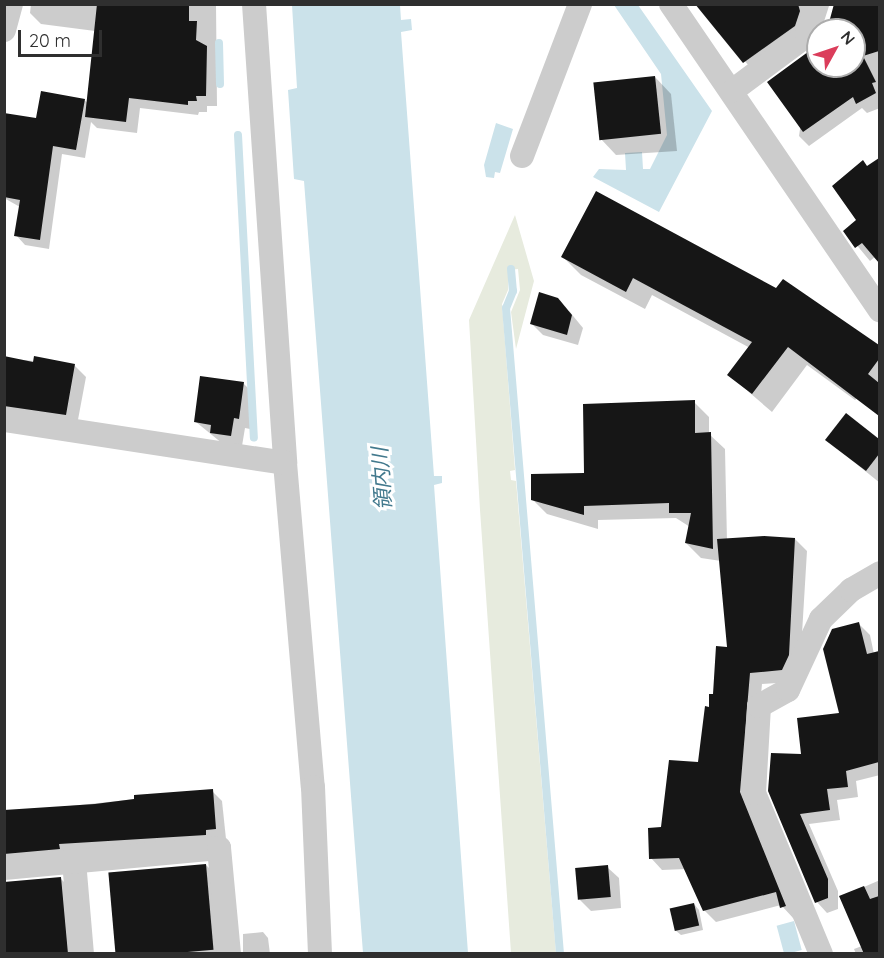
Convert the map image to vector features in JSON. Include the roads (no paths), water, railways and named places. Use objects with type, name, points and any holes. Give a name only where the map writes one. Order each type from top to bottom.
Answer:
[{"type":"street","points":[[4,30],[11,4]]},
{"type":"street","points":[[254,4],[285,463],[313,787],[320,954]]},
{"type":"street","points":[[522,156],[580,4]]},
{"type":"street","points":[[671,4],[879,310]]},
{"type":"street","points":[[732,92],[807,35],[816,4]]},
{"type":"street","points":[[4,420],[285,463]]},
{"type":"street","points":[[821,954],[754,793],[759,706],[788,690],[820,619],[850,590],[879,573]]},
{"type":"street","points":[[4,868],[219,848],[229,954]]},
{"type":"street","points":[[74,861],[82,954]]},
{"type":"water","name":"領内川","points":[[292,5],[400,5],[401,20],[411,19],[412,30],[401,32],[434,476],[442,476],[442,483],[434,485],[468,953],[363,953],[304,181],[294,179],[288,90],[297,88]]},
{"type":"water","points":[[614,5],[638,5],[712,111],[659,212],[593,177],[599,169],[626,170],[625,153],[642,152],[643,169],[650,169],[667,135],[661,74]]},
{"type":"water","points":[[496,123],[513,129],[500,173],[495,172],[494,178],[486,177],[484,165]]},
{"type":"water","points":[[794,921],[802,950],[784,954],[777,926]]},
{"type":"waterway","points":[[219,43],[220,84]]},
{"type":"waterway","points":[[238,135],[254,438]]},
{"type":"waterway","points":[[511,269],[513,291],[506,308],[560,954]]}]
